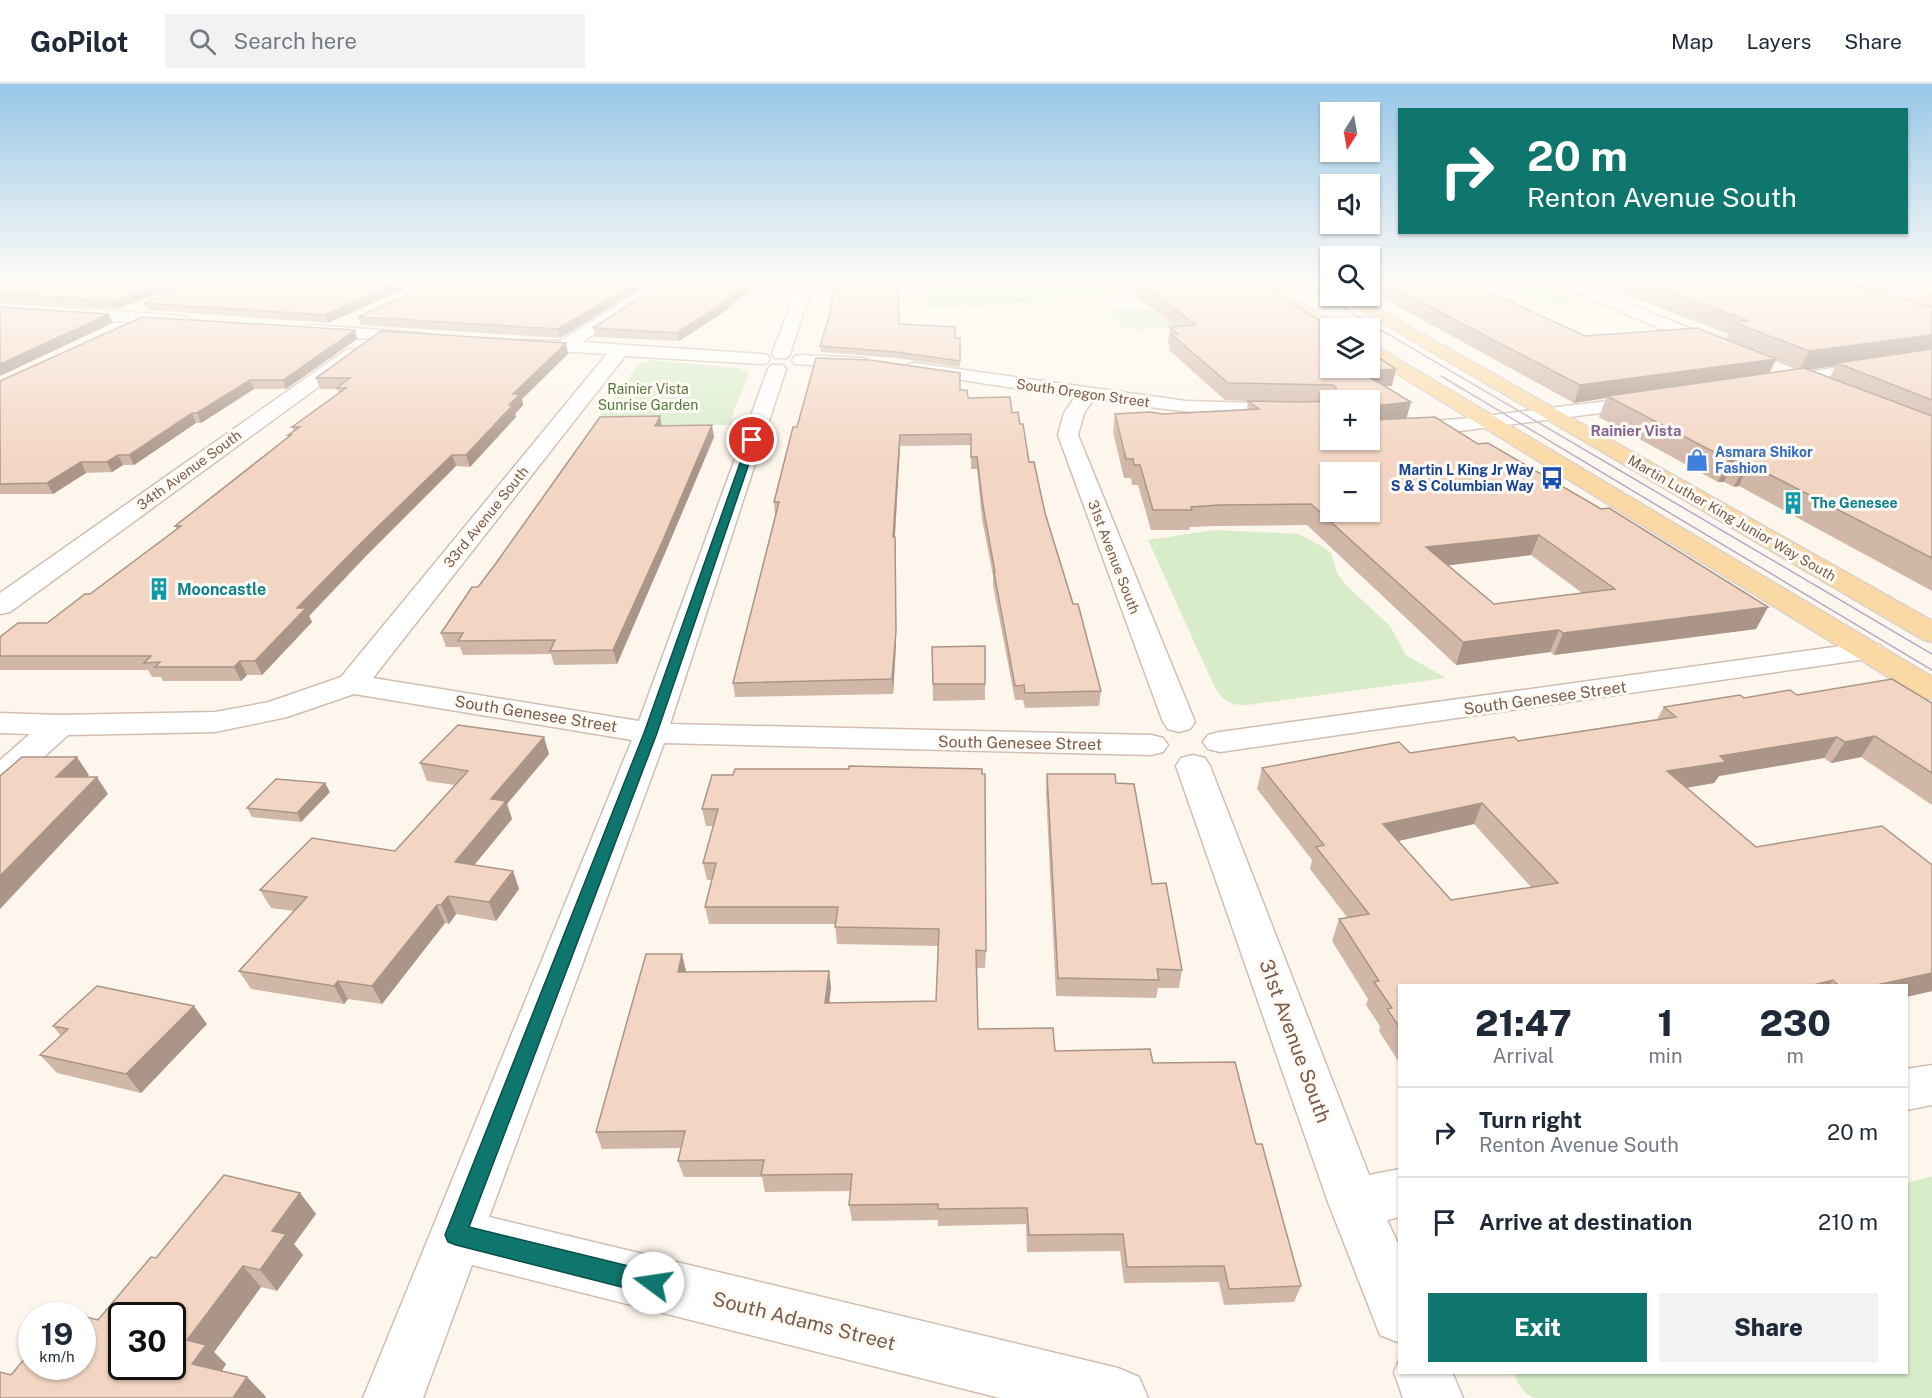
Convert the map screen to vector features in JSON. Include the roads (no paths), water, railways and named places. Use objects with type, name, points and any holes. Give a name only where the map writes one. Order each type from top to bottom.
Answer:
[{"type":"main road","name":"Martin Luther King Junior Way South","points":[[1424,341],[1932,633]]},
{"type":"main road","points":[[1380,356],[1932,690]]},
{"type":"street","name":"34th Avenue South","points":[[0,606],[369,341]]},
{"type":"street","points":[[563,347],[572,341]]},
{"type":"street","points":[[393,1398],[651,733],[781,341]]},
{"type":"street","points":[[1706,341],[1732,352]]},
{"type":"street","points":[[507,343],[773,361],[792,370],[802,363],[877,370]]},
{"type":"street","points":[[1831,392],[1771,365],[1932,343]]},
{"type":"street","name":"33rd Avenue South","points":[[352,684],[620,350]]},
{"type":"street","points":[[1763,385],[1932,359]]},
{"type":"street","name":"South Oregon Street","points":[[899,372],[1034,395],[1186,407],[1320,411]]},
{"type":"street","points":[[1428,407],[1526,400],[1654,383]]},
{"type":"street","name":"South Oregon Street","points":[[1083,399],[1185,422],[1246,429]]},
{"type":"street","name":"31st Avenue South","points":[[1083,399],[1070,420],[1068,435],[1179,722]]},
{"type":"street","points":[[1380,430],[1486,422],[1671,399]]},
{"type":"street","name":"South Genesee Street","points":[[1207,754],[1870,651]]},
{"type":"street","name":"South Genesee Street","points":[[0,723],[60,725],[215,722],[276,710],[352,684],[651,733],[1150,745]]},
{"type":"street","points":[[1179,722],[1190,723],[1209,730],[1207,754],[1182,765],[1161,758],[1150,745],[1150,738],[1159,727],[1179,722]]},
{"type":"street","points":[[0,778],[60,725]]},
{"type":"street","name":"31st Avenue South","points":[[1207,754],[1377,1198],[1398,1305]]},
{"type":"street","points":[[1908,1090],[1932,1085]]},
{"type":"street","name":"South Adams Street","points":[[456,1235],[1118,1398]]},
{"type":"street","points":[[1424,1374],[1433,1398]]},
{"type":"tram line","points":[[1400,341],[1932,654]]},
{"type":"tram line","points":[[1441,376],[1932,670]]},
{"type":"place","name":"Asmara Shikor Fashion","points":[[1697,460]]},
{"type":"place","name":"Martin L King Jr Way S & S Columbian Way","points":[[1552,478]]},
{"type":"place","name":"The Genesee","points":[[1793,503]]},
{"type":"place","name":"Mooncastle","points":[[159,589]]},
{"type":"district","name":"Rainier Vista","points":[[1636,430]]},
{"type":"park label","name":"Rainier Vista Sunrise Garden","points":[[648,398]]}]
